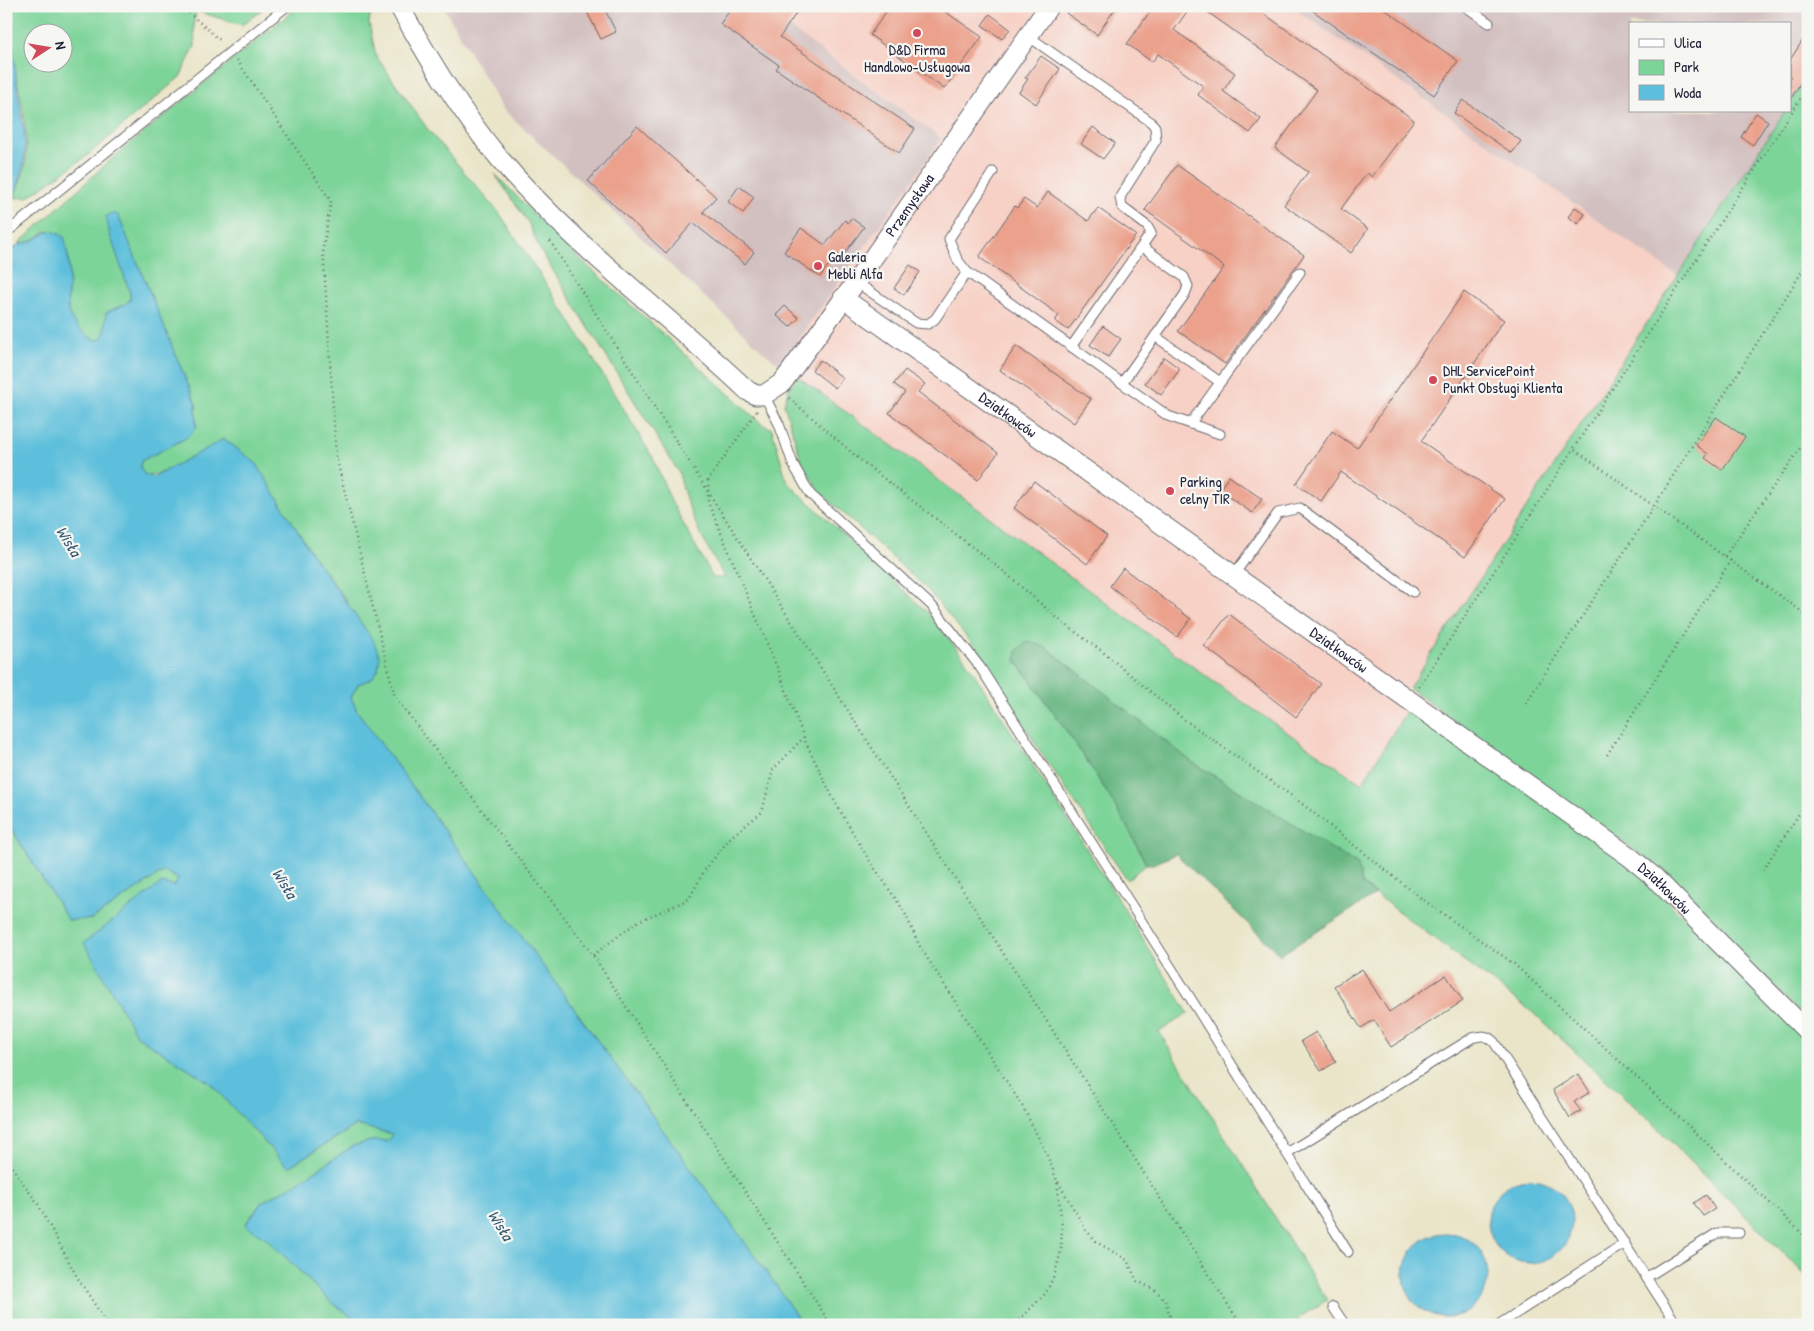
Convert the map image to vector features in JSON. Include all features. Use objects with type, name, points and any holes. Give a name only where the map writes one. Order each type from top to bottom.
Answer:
[{"type":"street","points":[[399,6],[449,90],[500,160],[553,215],[620,278],[748,391],[756,395],[770,391]]},
{"type":"street","name":"Przemysłowa","points":[[770,391],[782,383],[856,282],[1049,6]]},
{"type":"street","name":"Działkowców","points":[[843,298],[1630,857],[1654,877],[1808,1032]]},
{"type":"lane","points":[[6,233],[287,6]]},
{"type":"lane","points":[[1465,6],[1489,23]]},
{"type":"lane","points":[[1028,36],[1151,122],[1155,128],[1156,140],[1153,147],[1120,197],[1122,207],[1150,229],[1151,233],[1071,346]]},
{"type":"lane","points":[[993,172],[949,239],[957,259],[967,272],[1168,416],[1220,434]]},
{"type":"lane","points":[[1122,383],[1185,294],[1188,286],[1184,277],[1142,247]]},
{"type":"lane","points":[[856,282],[916,323],[928,324],[935,319],[967,272]]},
{"type":"lane","points":[[1190,424],[1300,272]]},
{"type":"lane","points":[[1155,336],[1220,382]]},
{"type":"lane","points":[[770,391],[793,464],[810,494],[932,606],[980,667],[1288,1153],[1348,1252]]},
{"type":"lane","points":[[1233,576],[1278,513],[1300,508],[1413,592]]},
{"type":"lane","points":[[1288,1153],[1472,1038],[1480,1035],[1488,1037],[1494,1042],[1677,1325]]},
{"type":"lane","points":[[1647,1278],[1717,1233],[1739,1233]]},
{"type":"lane","points":[[1498,1325],[1625,1243]]},
{"type":"lane","points":[[1333,1307],[1345,1325]]},
{"type":"path","points":[[181,6],[231,50],[331,201],[323,248],[336,456],[395,697],[593,955],[831,1325]]},
{"type":"path","points":[[1792,112],[1808,87]]},
{"type":"path","points":[[1410,701],[1575,450],[1792,112]]},
{"type":"path","points":[[550,241],[1241,1325]]},
{"type":"path","points":[[1526,702],[1654,506],[1808,262]]},
{"type":"path","points":[[1173,1325],[1165,1300],[1155,1290],[1137,1281],[1127,1260],[1098,1243],[1086,1230],[1057,1181],[1048,1157],[1023,1107],[919,945],[904,911],[869,860],[834,802],[804,737],[708,502],[708,480],[770,391],[1002,570],[1063,623],[1103,652],[1182,718],[1296,799],[1422,899],[1514,964],[1808,1239]]},
{"type":"path","points":[[1725,556],[1808,437]]},
{"type":"path","points":[[1575,450],[1808,616]]},
{"type":"path","points":[[1607,755],[1731,560]]},
{"type":"path","points":[[593,955],[637,922],[689,899],[704,871],[731,837],[762,812],[773,770],[804,737]]},
{"type":"path","points":[[1763,870],[1808,800]]},
{"type":"path","points":[[6,1159],[38,1204],[77,1277],[108,1325]]},
{"type":"path","points":[[1014,1325],[1046,1293],[1055,1273],[1061,1251],[1062,1226],[1057,1181]]},
{"type":"shaded area","points":[[443,6],[1808,6],[1808,76],[1792,100],[1792,22],[1629,22],[1629,112],[1784,112],[1409,688],[1407,686],[1407,710],[1362,784],[1211,680],[765,353],[502,108]]},
{"type":"shaded area","points":[[443,6],[760,6],[942,139],[780,364],[765,353],[502,108]]},
{"type":"shaded area","points":[[1291,6],[1808,6],[1808,76],[1792,100],[1792,22],[1629,22],[1629,112],[1784,112],[1678,276]]},
{"type":"green space","points":[[6,6],[267,6],[242,25],[196,11],[194,23],[195,46],[180,77],[88,155],[28,197],[14,198],[23,173],[26,158],[26,139],[25,121],[10,44]]},
{"type":"green space","points":[[299,6],[372,6],[369,23],[376,56],[429,131],[500,214],[569,319],[653,458],[671,501],[713,578],[725,578],[692,514],[679,473],[539,248],[528,222],[494,173],[557,238],[762,424],[772,429],[787,482],[928,613],[964,658],[1097,865],[1188,1013],[1159,1032],[1327,1300],[1298,1318],[1302,1325],[802,1325],[778,1288],[357,711],[351,697],[358,684],[371,679],[378,670],[346,600],[310,551],[256,464],[224,439],[173,468],[153,475],[145,475],[140,468],[141,461],[186,438],[196,428],[196,404],[118,215],[121,266],[130,293],[130,300],[106,313],[105,331],[102,339],[94,340],[83,332],[75,324],[68,310],[69,263],[64,237],[46,231],[32,241],[18,244],[115,156]]},
{"type":"green space","points":[[1808,76],[1808,1021],[1651,862],[1409,688],[1784,112],[1792,112],[1792,100]]},
{"type":"green space","points":[[797,376],[1211,680],[1362,784],[1407,710],[1598,833],[1808,1040],[1808,1278],[1644,1115],[1532,1012],[1362,884],[1358,865],[1192,762],[1047,648],[1029,641],[1016,661],[1069,734],[1102,784],[1146,864],[1127,880],[1038,748],[980,653],[926,588],[820,492],[802,463],[784,404],[788,391]]},
{"type":"green space","points":[[1029,641],[1047,648],[1192,762],[1358,865],[1362,884],[1375,895],[1280,955],[1176,854],[1153,864],[1146,864],[1102,784],[1016,660],[1017,650]]},
{"type":"green space","points":[[6,820],[68,920],[92,919],[164,871],[179,879],[174,886],[137,1036],[209,1082],[288,1167],[357,1125],[393,1134],[388,1141],[371,1141],[353,1146],[297,1183],[262,1202],[245,1224],[266,1238],[331,1302],[363,1325],[6,1325]]},
{"type":"water","points":[[6,29],[13,49],[24,132],[25,154],[18,187],[14,196],[6,205]]},
{"type":"water","name":"Wisła","points":[[111,213],[118,215],[196,404],[196,428],[186,438],[141,461],[140,468],[145,475],[154,477],[224,439],[256,463],[310,551],[373,640],[380,657],[378,670],[371,679],[358,684],[351,697],[357,711],[778,1288],[802,1325],[363,1325],[331,1302],[266,1238],[245,1225],[262,1202],[297,1183],[353,1146],[371,1141],[388,1141],[392,1134],[356,1125],[288,1167],[209,1082],[137,1036],[84,943],[162,883],[174,886],[178,879],[164,871],[92,919],[68,920],[6,820],[6,635],[9,632],[6,629],[6,254],[16,246],[50,231],[64,237],[69,263],[68,310],[75,324],[83,332],[94,340],[101,339],[105,331],[106,313],[130,300],[130,293],[110,235],[106,216]]},
{"type":"water","points":[[1530,1179],[1553,1186],[1565,1198],[1572,1221],[1565,1244],[1553,1256],[1530,1263],[1507,1256],[1495,1244],[1488,1221],[1495,1198],[1507,1186]]},
{"type":"water","points":[[1446,1233],[1469,1240],[1481,1252],[1488,1275],[1481,1298],[1469,1310],[1446,1317],[1423,1310],[1411,1298],[1404,1275],[1411,1252],[1423,1240]]},
{"type":"building","points":[[603,6],[616,32],[601,39],[587,12]]},
{"type":"building","points":[[733,6],[801,6],[780,37],[915,129],[899,153],[776,69],[779,65],[720,24]]},
{"type":"building","points":[[890,6],[937,6],[982,37],[944,89],[870,35]]},
{"type":"building","points":[[1071,6],[1117,6],[1097,35],[1066,13]]},
{"type":"building","points":[[1154,6],[1191,6],[1174,30],[1235,73],[1223,91],[1261,119],[1250,133],[1198,95],[1203,86],[1158,54],[1152,62],[1127,44]]},
{"type":"building","points":[[1199,6],[1253,6],[1414,120],[1372,177],[1367,173],[1341,209],[1368,229],[1351,253],[1284,205],[1308,172],[1275,148],[1317,90]]},
{"type":"building","points":[[1306,6],[1380,6],[1458,61],[1434,95]]},
{"type":"building","points":[[990,14],[1010,29],[1002,39],[982,25]]},
{"type":"building","points":[[1808,32],[1808,71],[1792,97],[1792,57]]},
{"type":"building","points":[[1041,56],[1060,69],[1036,104],[1019,92],[1028,79],[1025,78]]},
{"type":"building","points":[[1463,100],[1521,141],[1512,153],[1454,113]]},
{"type":"building","points":[[1756,113],[1768,121],[1753,145],[1741,137]]},
{"type":"building","points":[[637,126],[716,197],[703,212],[754,252],[745,264],[693,223],[666,253],[588,181]]},
{"type":"building","points":[[1093,127],[1115,143],[1103,159],[1081,144]]},
{"type":"building","points":[[1177,165],[1304,255],[1225,364],[1178,331],[1224,267],[1145,210]]},
{"type":"building","points":[[739,186],[754,197],[743,213],[728,202]]},
{"type":"building","points":[[1048,192],[1088,221],[1098,208],[1136,235],[1068,330],[1055,321],[1059,315],[979,257],[1015,206],[1017,208],[1024,199],[1037,208]]},
{"type":"building","points":[[1575,207],[1585,214],[1578,224],[1568,217]]},
{"type":"building","points":[[851,218],[864,227],[842,257],[837,254],[820,277],[784,252],[801,228],[825,245],[845,220],[848,223]]},
{"type":"building","points":[[910,265],[920,272],[904,295],[894,288]]},
{"type":"building","name":"DHL ServicePoint Punkt Obsługi Klienta","points":[[1464,292],[1504,320],[1421,441],[1505,499],[1465,557],[1341,472],[1321,501],[1296,484],[1332,431],[1357,448]]},
{"type":"building","points":[[785,306],[799,318],[790,327],[776,315]]},
{"type":"building","points":[[1103,326],[1121,339],[1108,357],[1090,345]]},
{"type":"building","points":[[1016,346],[1091,399],[1074,423],[1000,370]]},
{"type":"building","points":[[1164,357],[1180,369],[1161,395],[1145,383]]},
{"type":"building","points":[[820,360],[843,378],[835,388],[812,370]]},
{"type":"building","points":[[905,370],[925,384],[918,392],[998,453],[978,480],[889,413],[905,392],[894,384]]},
{"type":"building","points":[[1716,417],[1745,437],[1722,470],[1705,458],[1708,454],[1696,445]]},
{"type":"building","points":[[1229,476],[1262,499],[1252,513],[1219,490]]},
{"type":"building","points":[[1034,481],[1107,536],[1087,564],[1014,508]]},
{"type":"building","points":[[1123,568],[1191,619],[1177,637],[1110,586]]},
{"type":"building","points":[[1229,614],[1321,684],[1296,717],[1204,646]]},
{"type":"building","points":[[1362,969],[1389,1012],[1446,975],[1463,1001],[1391,1047],[1374,1020],[1361,1028],[1334,986]]},
{"type":"building","points":[[1316,1032],[1336,1062],[1321,1071],[1301,1041]]},
{"type":"building","points":[[1578,1074],[1590,1092],[1574,1102],[1581,1111],[1570,1118],[1553,1090]]},
{"type":"building","points":[[1706,1195],[1715,1209],[1703,1216],[1694,1203]]},
{"type":"place","name":"D&D Firma Handlowo-Usługowa","points":[[917,33]]},
{"type":"place","name":"Galeria Mebli Alfa","points":[[818,266]]},
{"type":"place","name":"DHL ServicePoint Punkt Obsługi Klienta","points":[[1433,380]]},
{"type":"place","name":"Parking celny TIR","points":[[1170,491]]}]
